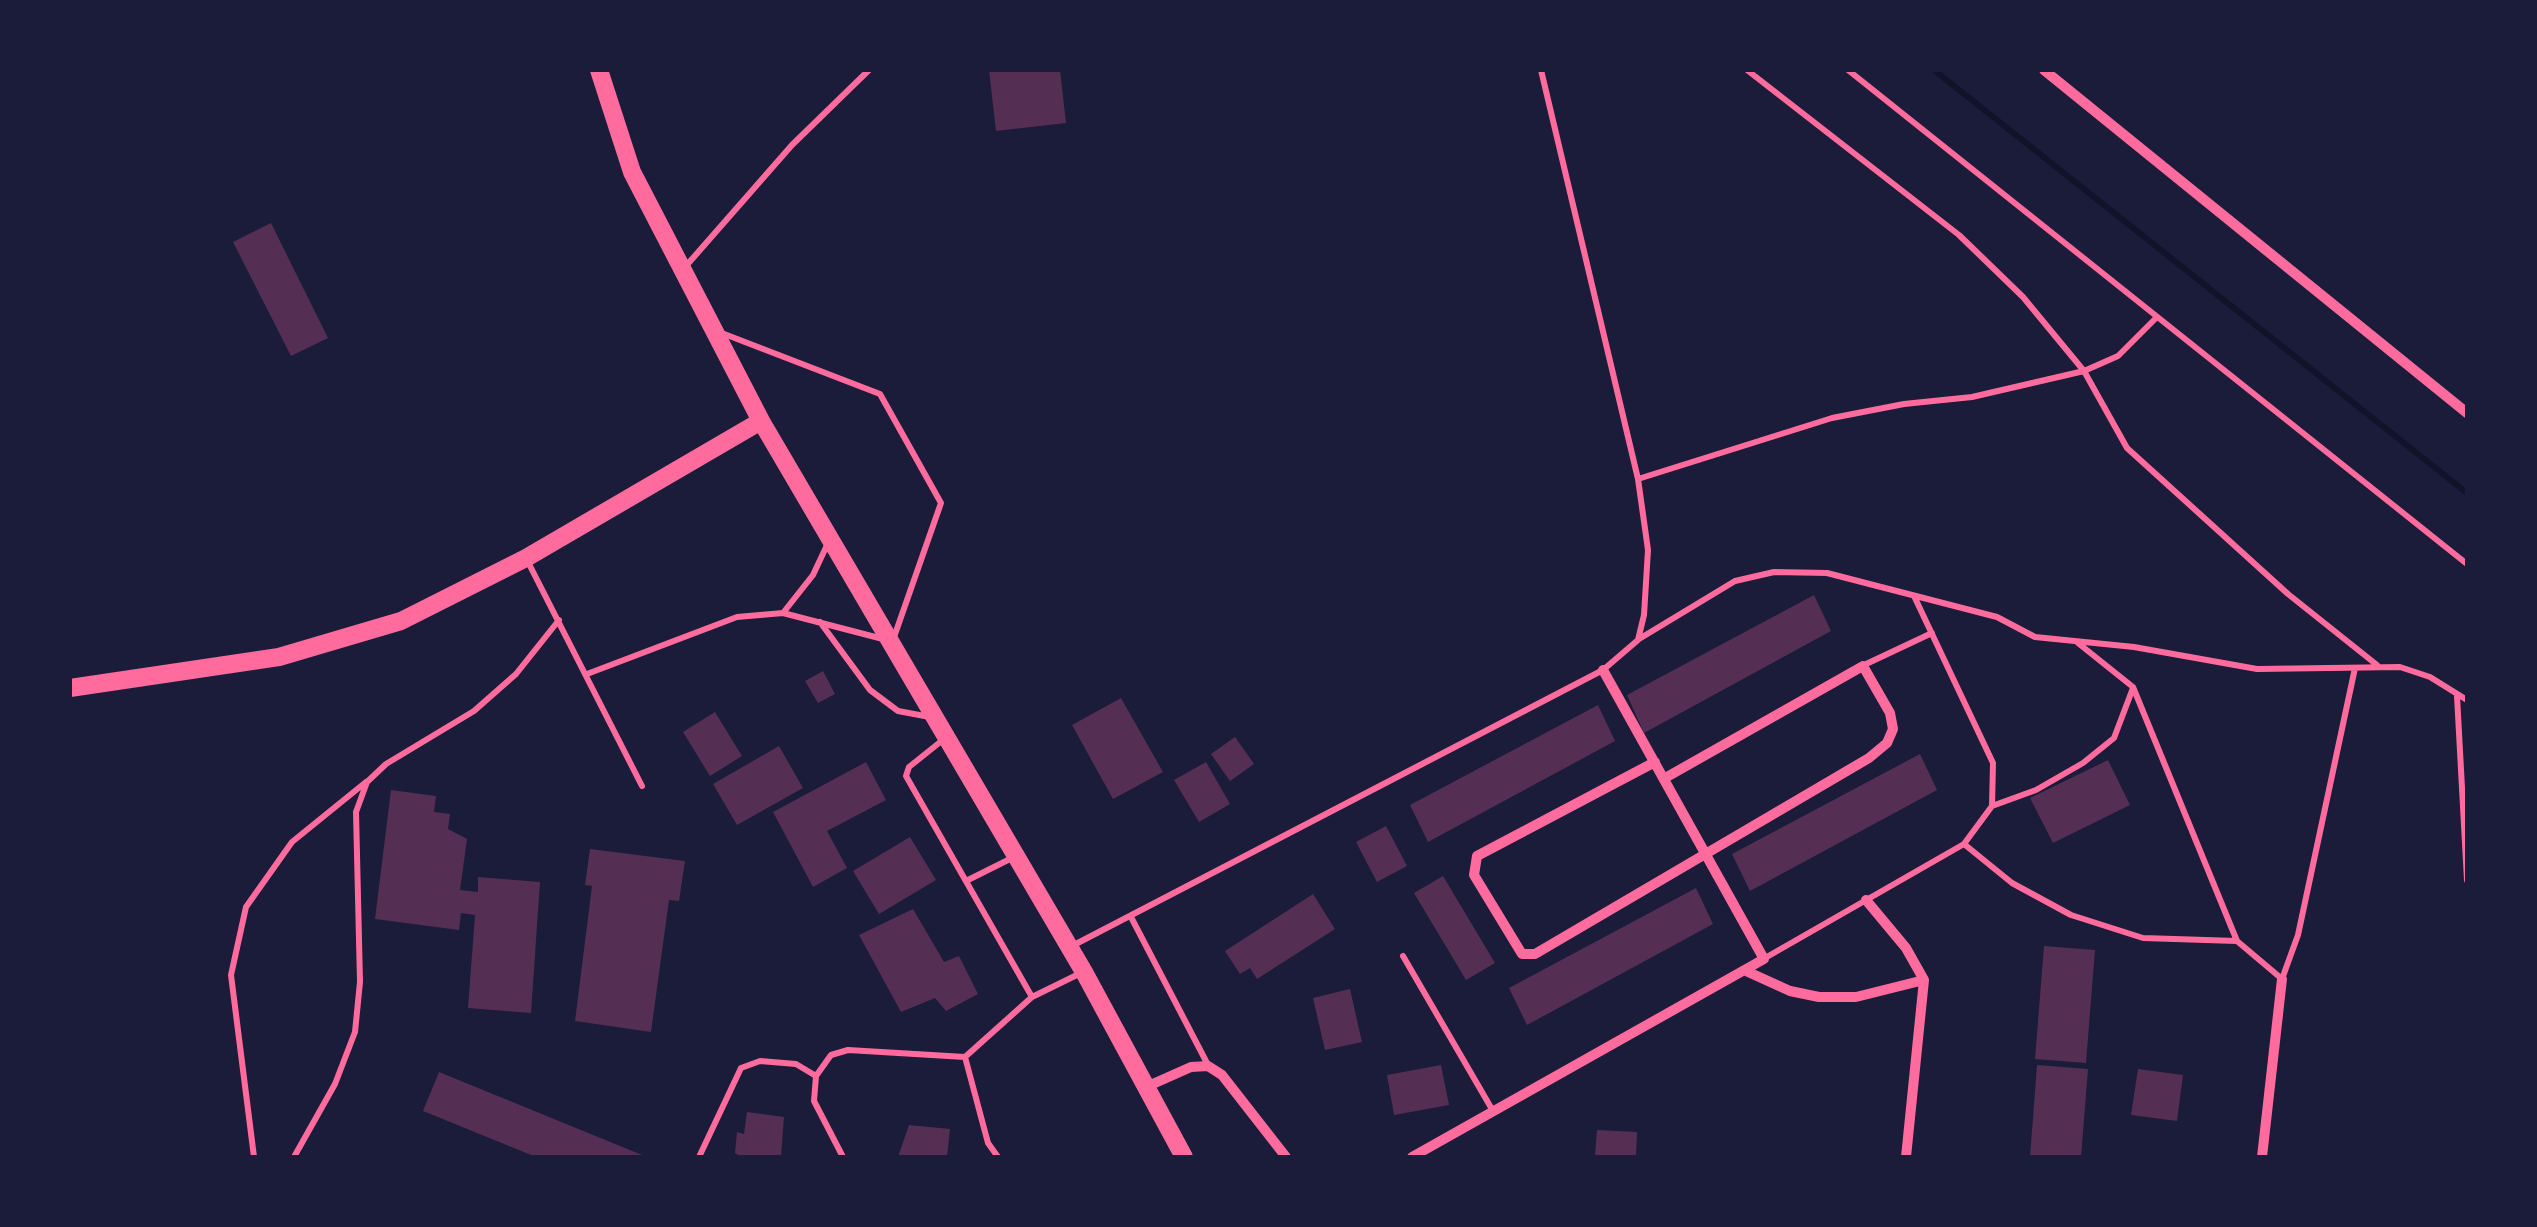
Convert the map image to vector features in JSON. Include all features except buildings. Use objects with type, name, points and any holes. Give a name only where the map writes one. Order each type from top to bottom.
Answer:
[{"type":"main road","points":[[599,70],[632,172],[762,422],[1084,972],[1184,1157]]},
{"type":"main road","points":[[70,688],[280,657],[359,636],[437,604],[526,558],[762,422]]},
{"type":"street","points":[[2044,70],[2463,410],[2467,396]]},
{"type":"street","points":[[1656,762],[1477,856],[1474,874],[1516,949],[1528,956],[1707,855],[1887,743],[1893,728],[1890,712],[1863,666],[1665,778]]},
{"type":"street","points":[[1412,1157],[1764,959],[1603,670]]},
{"type":"street","points":[[1866,900],[1906,948],[1924,980],[1906,1157]]},
{"type":"street","points":[[1746,971],[1790,991],[1820,997],[1856,997],[1924,980]]},
{"type":"street","points":[[2262,1157],[2282,979]]},
{"type":"street","points":[[1146,1087],[1190,1067],[1208,1066],[1222,1075],[1286,1157]]},
{"type":"lane","points":[[682,272],[792,144],[870,70]]},
{"type":"lane","points":[[1541,70],[1638,478],[1648,550],[1644,614],[1638,640]]},
{"type":"lane","points":[[1747,70],[1960,236],[2023,296],[2084,371],[2128,448],[2288,594],[2377,665]]},
{"type":"lane","points":[[1848,70],[2467,564]]},
{"type":"lane","points":[[1638,478],[1832,418],[1904,404],[1972,397],[2084,371],[2118,356],[2157,317]]},
{"type":"lane","points":[[587,674],[737,617],[783,613],[893,642],[941,502],[880,394],[713,330]]},
{"type":"lane","points":[[783,613],[813,575],[830,537]]},
{"type":"lane","points":[[526,558],[642,786]]},
{"type":"lane","points":[[1069,948],[1603,670],[1638,640],[1735,580],[1774,572],[1828,572],[1997,617],[2035,637],[2257,669],[2400,667],[2430,677],[2467,700]]},
{"type":"lane","points":[[1914,597],[1993,763],[1992,806]]},
{"type":"lane","points":[[254,1157],[239,1063],[231,976],[246,906],[292,842],[386,764],[474,710],[516,674],[559,620]]},
{"type":"lane","points":[[819,621],[870,690],[898,711],[936,718]]},
{"type":"lane","points":[[1863,666],[1932,634]]},
{"type":"lane","points":[[2075,641],[2133,687],[2237,941],[2282,979],[2298,935],[2355,668]]},
{"type":"lane","points":[[1764,959],[1964,844],[1992,806],[2036,790],[2098,750],[2114,738],[2133,687]]},
{"type":"lane","points":[[2456,695],[2467,880]]},
{"type":"lane","points":[[947,736],[908,767],[906,776],[1032,996]]},
{"type":"lane","points":[[294,1157],[335,1084],[355,1032],[360,982],[356,812],[367,782]]},
{"type":"lane","points":[[1964,844],[2012,884],[2071,915],[2143,938],[2237,941]]},
{"type":"lane","points":[[966,881],[1015,856]]},
{"type":"lane","points":[[1132,918],[1208,1066]]},
{"type":"lane","points":[[1403,956],[1494,1112]]},
{"type":"lane","points":[[843,1157],[814,1101],[816,1076],[831,1055],[848,1050],[966,1057],[1032,996],[1084,972]]},
{"type":"lane","points":[[966,1057],[988,1144],[998,1157]]},
{"type":"lane","points":[[699,1157],[741,1068],[760,1061],[796,1064],[816,1076]]},
{"type":"waterway","points":[[1934,70],[2467,493]]}]
